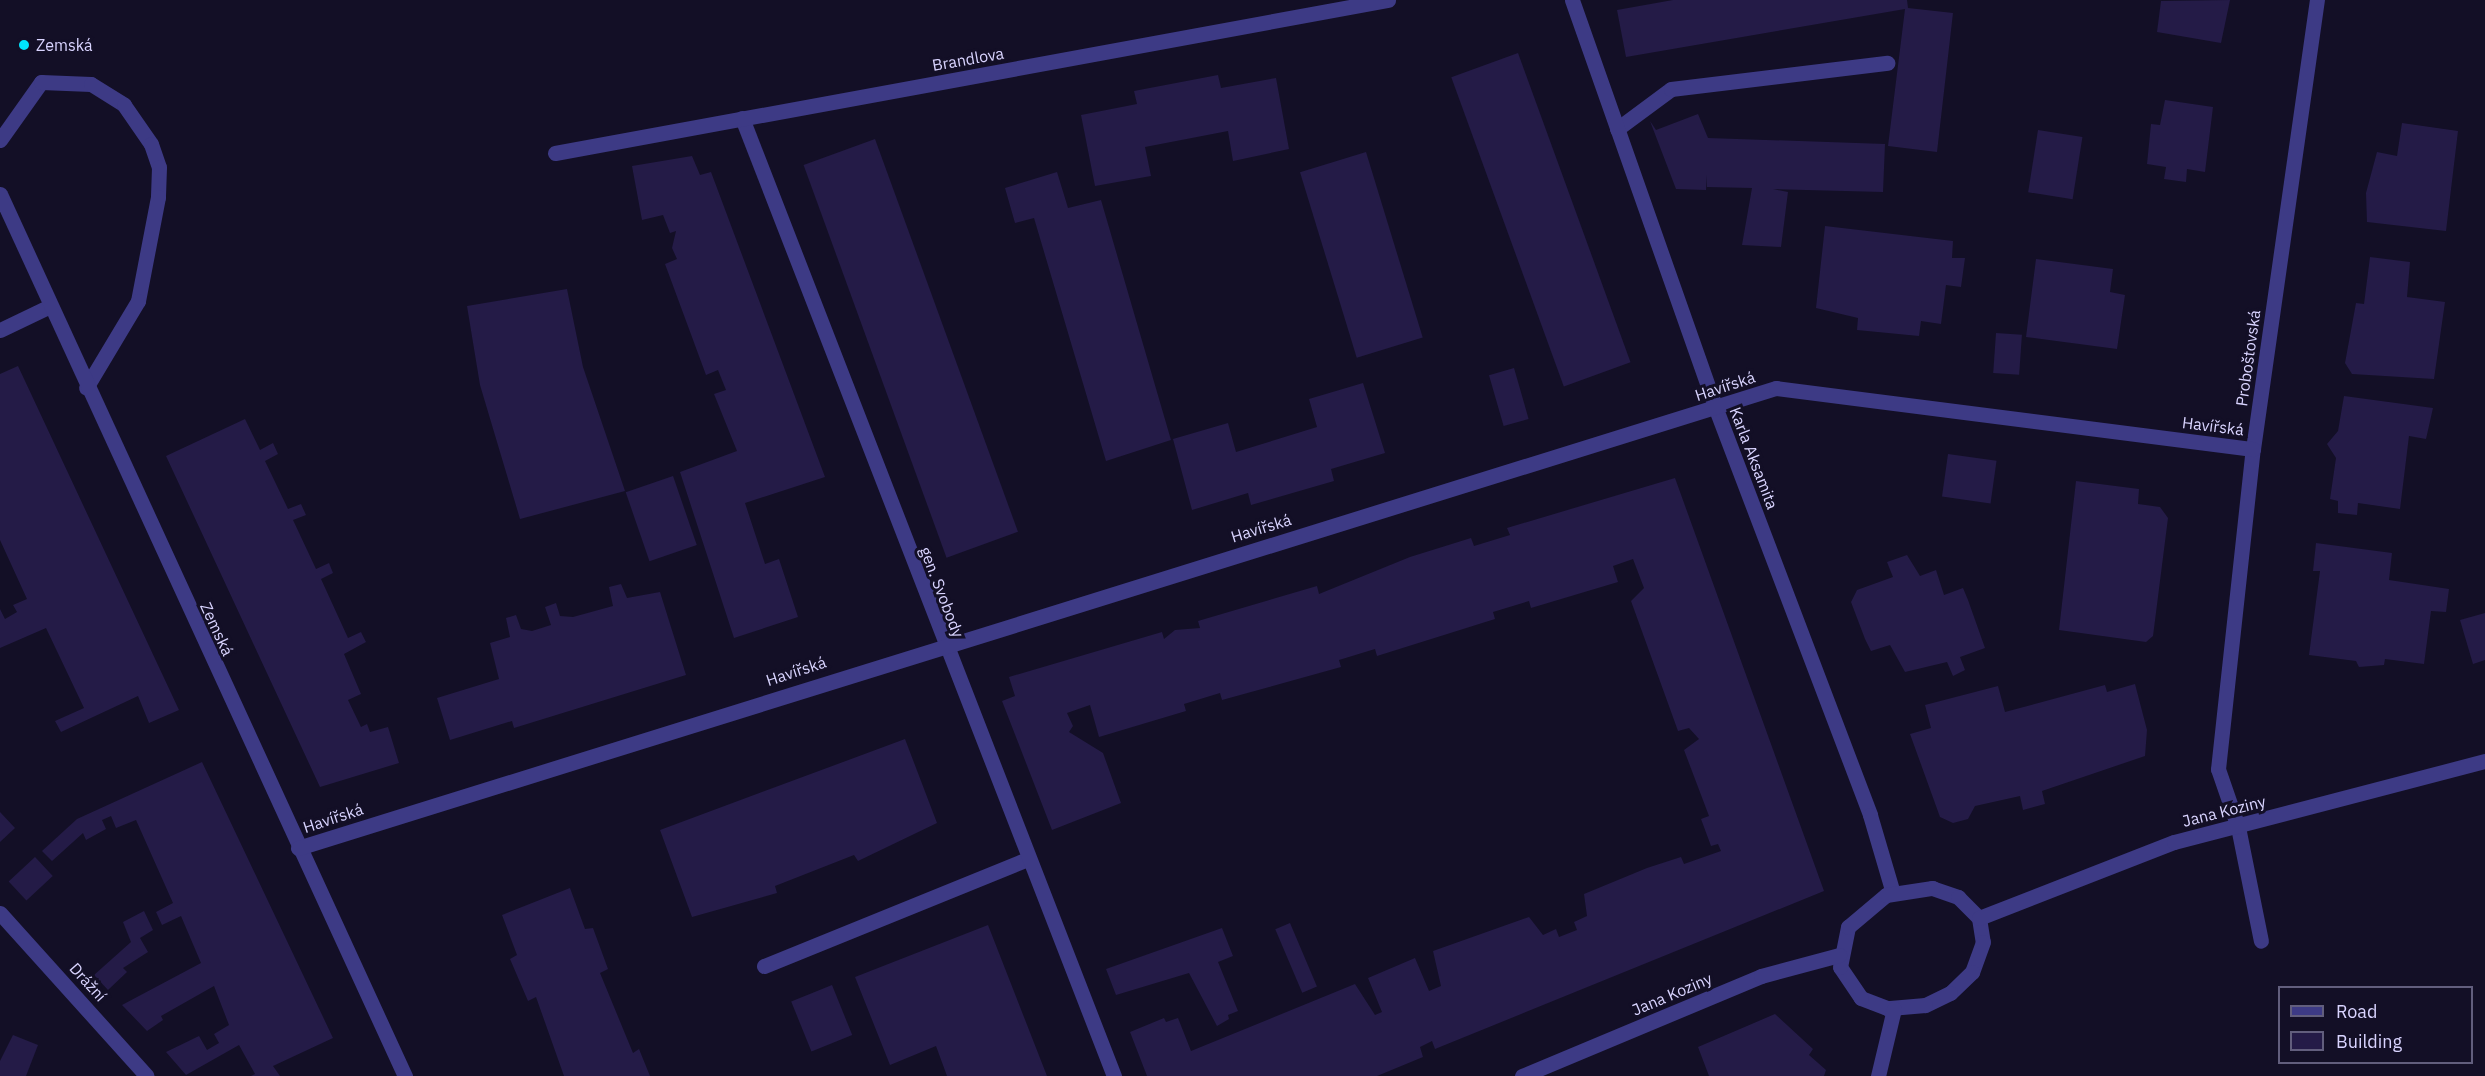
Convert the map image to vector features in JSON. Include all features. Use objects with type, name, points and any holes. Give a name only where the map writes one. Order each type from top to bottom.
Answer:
[{"type":"street","name":"Brandlova","points":[[555,153],[1388,0]]},
{"type":"street","name":"Karla Aksamita","points":[[1572,0],[1716,409],[1870,814],[1893,893]]},
{"type":"street","name":"Proboštovská","points":[[2261,941],[2238,827],[2218,769],[2253,449],[2317,0]]},
{"type":"street","points":[[1617,129],[1671,89],[1887,63]]},
{"type":"street","points":[[0,140],[41,82],[91,84],[124,105],[151,144],[159,167],[158,197],[138,300],[86,388]]},
{"type":"street","name":"gen. Svobody","points":[[742,118],[943,643],[1114,1076]]},
{"type":"street","name":"Zemská","points":[[0,194],[86,388],[405,1076]]},
{"type":"street","points":[[0,330],[50,306]]},
{"type":"street","name":"Havířská","points":[[298,848],[943,643],[1716,409],[1776,388],[2253,449]]},
{"type":"street","name":"Jana Koziny","points":[[1979,918],[2121,860],[2485,761]]},
{"type":"street","points":[[764,966],[1028,859]]},
{"type":"street","points":[[1942,890],[1964,900],[1979,918],[1981,954],[1965,981],[1936,1001],[1894,1009],[1852,990],[1839,955],[1855,918],[1893,893],[1942,890]]},
{"type":"street","name":"Drážní","points":[[0,913],[147,1076]]},
{"type":"street","name":"Jana Koziny","points":[[1522,1076],[1761,976],[1839,955]]},
{"type":"street","points":[[1878,1076],[1894,1009]]},
{"type":"building","points":[[1673,0],[1907,0],[1908,8],[1953,13],[1937,152],[1888,146],[1905,9],[1626,57],[1617,10]]},
{"type":"building","points":[[2230,0],[2221,43],[2157,32],[2161,1]]},
{"type":"building","points":[[1518,53],[1631,362],[1564,386],[1451,77]]},
{"type":"building","points":[[1218,75],[1221,88],[1276,78],[1289,149],[1233,161],[1228,131],[1145,147],[1151,176],[1095,186],[1081,115],[1137,104],[1134,91]]},
{"type":"building","points":[[2165,100],[2213,107],[2205,172],[2187,169],[2186,182],[2164,179],[2166,167],[2147,164],[2151,124],[2160,125]]},
{"type":"building","points":[[1698,114],[1708,138],[1885,144],[1883,192],[1773,189],[1788,192],[1781,247],[1742,245],[1752,188],[1707,187],[1707,175],[1706,190],[1676,189],[1650,121],[1656,130]]},
{"type":"building","points":[[2402,123],[2458,131],[2446,231],[2367,222],[2366,193],[2377,152],[2397,156]]},
{"type":"building","points":[[2038,130],[2082,137],[2073,199],[2028,192]]},
{"type":"building","points":[[875,139],[1018,532],[947,558],[804,165]]},
{"type":"building","points":[[1366,152],[1423,338],[1357,358],[1300,172]]},
{"type":"building","points":[[692,156],[700,175],[711,172],[825,477],[745,503],[765,564],[779,559],[798,617],[734,638],[680,472],[737,451],[714,394],[726,390],[718,370],[706,375],[665,264],[677,259],[672,248],[676,231],[670,233],[663,215],[642,220],[632,166]]},
{"type":"building","points":[[1057,172],[1068,208],[1101,200],[1171,440],[1106,461],[1034,218],[1015,223],[1005,188]]},
{"type":"building","points":[[1825,226],[1953,241],[1952,258],[1965,258],[1961,287],[1946,285],[1941,324],[1921,321],[1919,336],[1857,330],[1858,318],[1816,308]]},
{"type":"building","points":[[2370,257],[2410,262],[2407,297],[2445,302],[2434,379],[2352,374],[2345,363],[2356,303],[2364,304]]},
{"type":"building","points":[[2036,259],[2113,269],[2110,292],[2125,295],[2117,349],[2026,337]]},
{"type":"building","points":[[567,289],[583,367],[625,491],[520,519],[480,385],[467,306]]},
{"type":"building","points":[[1996,333],[2022,335],[2019,375],[1993,373]]},
{"type":"building","points":[[18,366],[179,710],[149,723],[138,696],[61,732],[55,721],[84,708],[46,628],[0,648],[0,609],[5,619],[17,612],[13,605],[27,599],[0,540],[0,374]]},
{"type":"building","points":[[1514,368],[1529,419],[1504,426],[1489,375]]},
{"type":"building","points":[[1363,383],[1385,453],[1331,469],[1334,481],[1251,505],[1248,493],[1192,510],[1173,439],[1228,423],[1236,452],[1317,427],[1309,399]]},
{"type":"building","points":[[2344,396],[2433,408],[2426,439],[2409,436],[2400,509],[2358,503],[2357,515],[2338,513],[2338,501],[2330,499],[2336,458],[2327,444],[2338,431]]},
{"type":"building","points":[[245,419],[260,450],[273,443],[278,454],[265,461],[288,509],[301,504],[306,515],[293,520],[316,569],[329,563],[333,573],[321,579],[348,638],[361,632],[366,642],[344,654],[361,694],[348,700],[361,727],[367,724],[370,732],[388,727],[399,763],[320,787],[166,456]]},
{"type":"building","points":[[1948,454],[1997,461],[1991,503],[1942,497]]},
{"type":"building","points":[[673,476],[697,545],[649,561],[626,492]]},
{"type":"building","points":[[1675,478],[1824,891],[1435,1049],[1432,1041],[1420,1047],[1423,1057],[1377,1076],[1147,1076],[1130,1032],[1164,1018],[1166,1022],[1178,1018],[1191,1051],[1355,984],[1375,1015],[1382,1012],[1368,978],[1415,958],[1429,991],[1441,986],[1433,951],[1529,917],[1543,935],[1556,929],[1559,937],[1577,930],[1574,922],[1587,916],[1584,894],[1647,868],[1681,857],[1684,864],[1721,851],[1718,844],[1711,846],[1701,819],[1709,816],[1684,750],[1699,739],[1689,728],[1678,731],[1631,601],[1644,588],[1633,559],[1613,566],[1618,582],[1531,608],[1529,601],[1493,612],[1495,619],[1377,656],[1375,649],[1339,660],[1341,667],[1222,700],[1220,693],[1184,704],[1186,711],[1099,737],[1090,705],[1067,713],[1073,726],[1069,732],[1103,753],[1121,803],[1052,830],[1002,701],[1015,696],[1009,677],[1162,632],[1164,639],[1175,630],[1200,628],[1198,621],[1317,586],[1319,594],[1410,557],[1471,538],[1474,546],[1510,535],[1507,528]]},
{"type":"building","points":[[2076,481],[2139,489],[2138,504],[2160,507],[2168,518],[2153,636],[2146,642],[2059,630]]},
{"type":"building","points":[[2316,543],[2392,553],[2389,580],[2449,589],[2446,612],[2431,611],[2424,664],[2385,659],[2384,665],[2359,667],[2356,661],[2309,655],[2320,571],[2313,571]]},
{"type":"building","points":[[1907,555],[1920,576],[1936,570],[1944,595],[1963,588],[1968,600],[1985,648],[1960,657],[1965,670],[1953,676],[1947,662],[1905,672],[1890,645],[1871,651],[1865,639],[1851,602],[1857,590],[1893,577],[1887,562]]},
{"type":"building","points":[[621,584],[627,598],[660,592],[686,675],[514,728],[512,721],[450,740],[437,698],[499,679],[490,643],[510,637],[506,618],[516,615],[521,629],[532,631],[551,625],[545,607],[556,603],[560,616],[573,617],[613,606],[609,587]]},
{"type":"building","points":[[2485,613],[2485,660],[2473,664],[2460,620]]},
{"type":"building","points":[[2135,684],[2147,730],[2145,756],[2042,791],[2045,804],[2023,810],[2020,796],[1975,806],[1968,819],[1953,823],[1940,817],[1910,734],[1931,728],[1925,705],[1998,686],[2005,712],[2105,685],[2107,692]]},
{"type":"building","points":[[905,739],[937,823],[858,861],[854,855],[775,886],[777,893],[692,917],[660,830]]},
{"type":"building","points":[[202,762],[333,1038],[273,1066],[280,1076],[251,1076],[255,1074],[239,1045],[186,1075],[166,1052],[199,1036],[207,1050],[219,1043],[214,1034],[229,1025],[214,986],[161,1016],[163,1020],[147,1031],[122,1005],[201,963],[181,916],[162,925],[156,912],[173,903],[136,820],[116,828],[111,816],[102,820],[106,829],[86,840],[83,833],[52,861],[42,851],[77,819]]},
{"type":"building","points":[[0,812],[15,828],[0,842]]},
{"type":"building","points":[[35,857],[53,876],[26,901],[9,882]]},
{"type":"building","points":[[570,888],[585,929],[593,928],[608,969],[600,973],[633,1053],[639,1049],[650,1076],[564,1076],[536,997],[528,1001],[510,959],[517,955],[502,915]]},
{"type":"building","points":[[144,911],[153,930],[140,938],[148,952],[123,968],[127,972],[108,990],[94,975],[131,942],[123,922]]},
{"type":"building","points":[[1290,923],[1317,987],[1302,993],[1275,929]]},
{"type":"building","points":[[988,925],[1047,1076],[947,1076],[936,1046],[890,1065],[855,977]]},
{"type":"building","points":[[1222,928],[1233,956],[1218,962],[1238,1011],[1228,1015],[1229,1019],[1217,1026],[1189,973],[1116,995],[1106,969]]},
{"type":"building","points":[[832,985],[852,1035],[811,1052],[791,1001]]},
{"type":"building","points":[[1775,1014],[1813,1049],[1809,1055],[1826,1070],[1824,1076],[1709,1076],[1698,1047]]},
{"type":"building","points":[[13,1035],[38,1045],[26,1076],[0,1076],[0,1061]]},
{"type":"place","name":"Zemská","points":[[24,45]]}]
